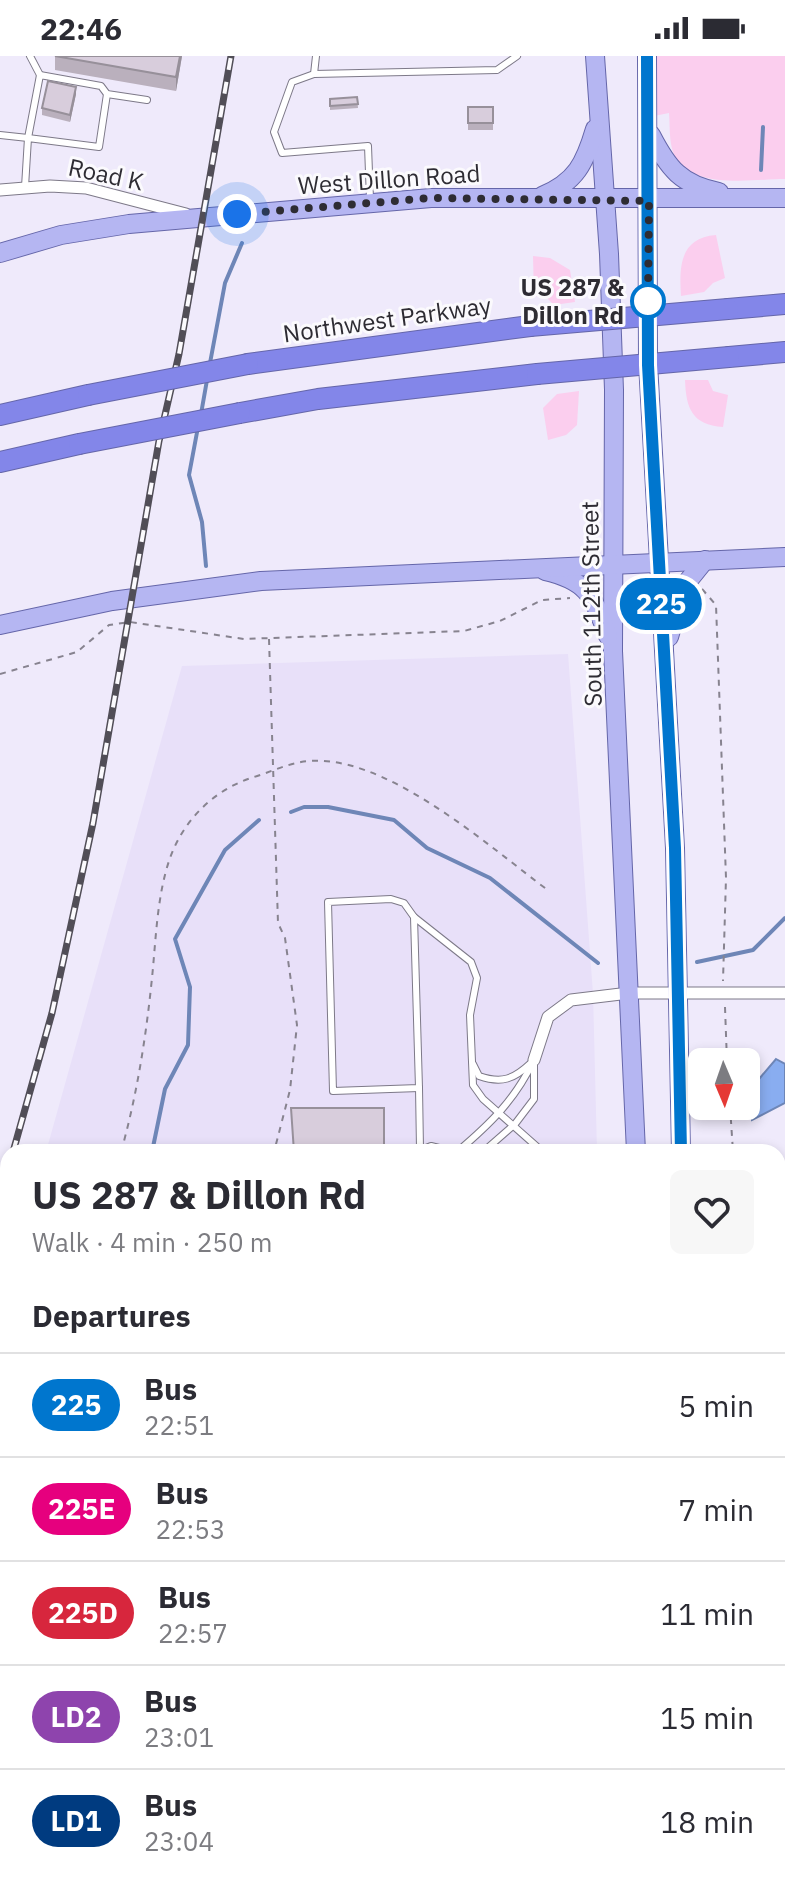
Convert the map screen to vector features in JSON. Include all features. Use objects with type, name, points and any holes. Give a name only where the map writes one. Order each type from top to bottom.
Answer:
[{"type":"highway","name":"Northwest Parkway","points":[[0,415],[248,364],[530,326],[785,304]]},
{"type":"highway","points":[[0,462],[318,399],[537,374],[785,352]]},
{"type":"main road","name":"South 112th Street","points":[[595,56],[614,390],[613,651],[636,1144]]},
{"type":"main road","points":[[647,56],[648,351],[665,656],[679,996],[681,1144]]},
{"type":"main road","points":[[538,198],[571,181],[581,169],[599,115]]},
{"type":"main road","points":[[649,133],[671,170],[682,181],[729,194],[782,198]]},
{"type":"main road","name":"West Dillon Road","points":[[0,253],[76,233],[371,203],[460,197],[649,201],[782,198]]},
{"type":"main road","points":[[0,625],[112,601],[227,584],[526,567],[785,557]]},
{"type":"main road","points":[[665,656],[684,586],[705,560]]},
{"type":"main road","points":[[526,567],[559,575],[587,590],[613,651]]},
{"type":"street","name":"Road K","points":[[0,190],[25,187],[86,188],[203,218]]},
{"type":"street","points":[[534,1060],[545,1023],[561,1005],[583,997],[629,993],[679,996],[785,993]]},
{"type":"lane","points":[[25,187],[28,138],[40,75],[30,56]]},
{"type":"lane","points":[[314,74],[316,56]]},
{"type":"lane","points":[[371,203],[368,146],[282,153],[274,132],[292,82],[314,74],[497,70],[515,61],[517,56]]},
{"type":"lane","points":[[40,75],[101,86],[107,94],[147,100]]},
{"type":"lane","points":[[0,135],[99,147],[107,94]]},
{"type":"lane","points":[[419,1088],[333,1091],[328,902],[391,899],[404,903],[414,917],[471,962],[477,978],[470,1015],[473,1085],[535,1144]]},
{"type":"lane","points":[[414,917],[418,1144]]},
{"type":"lane","points":[[472,1062],[479,1076],[494,1081],[515,1078],[534,1060]]},
{"type":"lane","points":[[465,1144],[501,1114],[521,1087],[534,1060]]},
{"type":"lane","points":[[492,1144],[515,1124],[534,1099],[534,1060]]},
{"type":"path","points":[[695,585],[716,605],[726,878],[722,964],[726,1048]]},
{"type":"path","points":[[0,674],[77,652],[109,625],[130,622],[215,637],[269,638],[464,631],[500,621],[542,600],[581,596],[587,590]]},
{"type":"path","points":[[269,638],[278,923],[285,938],[297,1025],[290,1090],[276,1144]]},
{"type":"path","points":[[123,1144],[133,1111],[170,858],[196,812],[233,783],[303,761],[351,764],[388,777],[549,891]]},
{"type":"path","points":[[731,1120],[732,1144]]},
{"type":"shaded area","points":[[647,56],[785,56],[785,179],[739,181],[706,178],[680,164],[673,152],[669,113],[649,117]]},
{"type":"shaded area","points":[[716,235],[725,278],[713,283],[704,292],[681,296],[684,255],[695,242]]},
{"type":"shaded area","points":[[533,256],[550,258],[570,270],[575,302],[554,305],[547,298],[534,296]]},
{"type":"shaded area","points":[[685,380],[708,380],[713,391],[728,395],[723,427],[704,423],[693,413],[687,399]]},
{"type":"shaded area","points":[[579,391],[577,425],[566,435],[548,440],[543,408],[557,394]]},
{"type":"shaded area","points":[[568,654],[593,994],[597,1144],[48,1144],[182,666]]},
{"type":"water","points":[[776,1059],[785,1064],[785,1103],[760,1116],[760,1078]]},
{"type":"building","points":[[55,56],[180,56],[176,77]]},
{"type":"building","points":[[48,81],[76,87],[70,115],[42,108]]},
{"type":"building","points":[[357,97],[358,104],[330,106],[330,99]]},
{"type":"building","points":[[468,107],[493,107],[493,123],[468,123]]},
{"type":"building","points":[[291,1108],[384,1108],[384,1144],[293,1144]]},
{"type":"waterway","points":[[761,170],[763,127]]},
{"type":"waterway","points":[[210,363],[225,283],[242,243]]},
{"type":"waterway","points":[[201,414],[207,380]]},
{"type":"waterway","points":[[198,427],[189,475],[202,522],[206,566]]},
{"type":"waterway","points":[[291,812],[304,807],[328,807],[394,820],[427,848],[490,878],[598,963]]},
{"type":"waterway","points":[[154,1144],[165,1089],[188,1045],[190,987],[175,939],[225,850],[259,820]]},
{"type":"waterway","points":[[697,962],[753,950],[785,918]]},
{"type":"railway","points":[[15,1144],[52,1013],[93,823],[159,441],[179,354],[231,56]]},
{"type":"bus line","name":"225","points":[[647,56],[648,365],[675,848],[681,1144]]},
{"type":"place","name":"US 287 & Dillon Rd","points":[[648,301]]},
{"type":"route","points":[[237,214],[475,196],[649,201],[648,301]]}]
